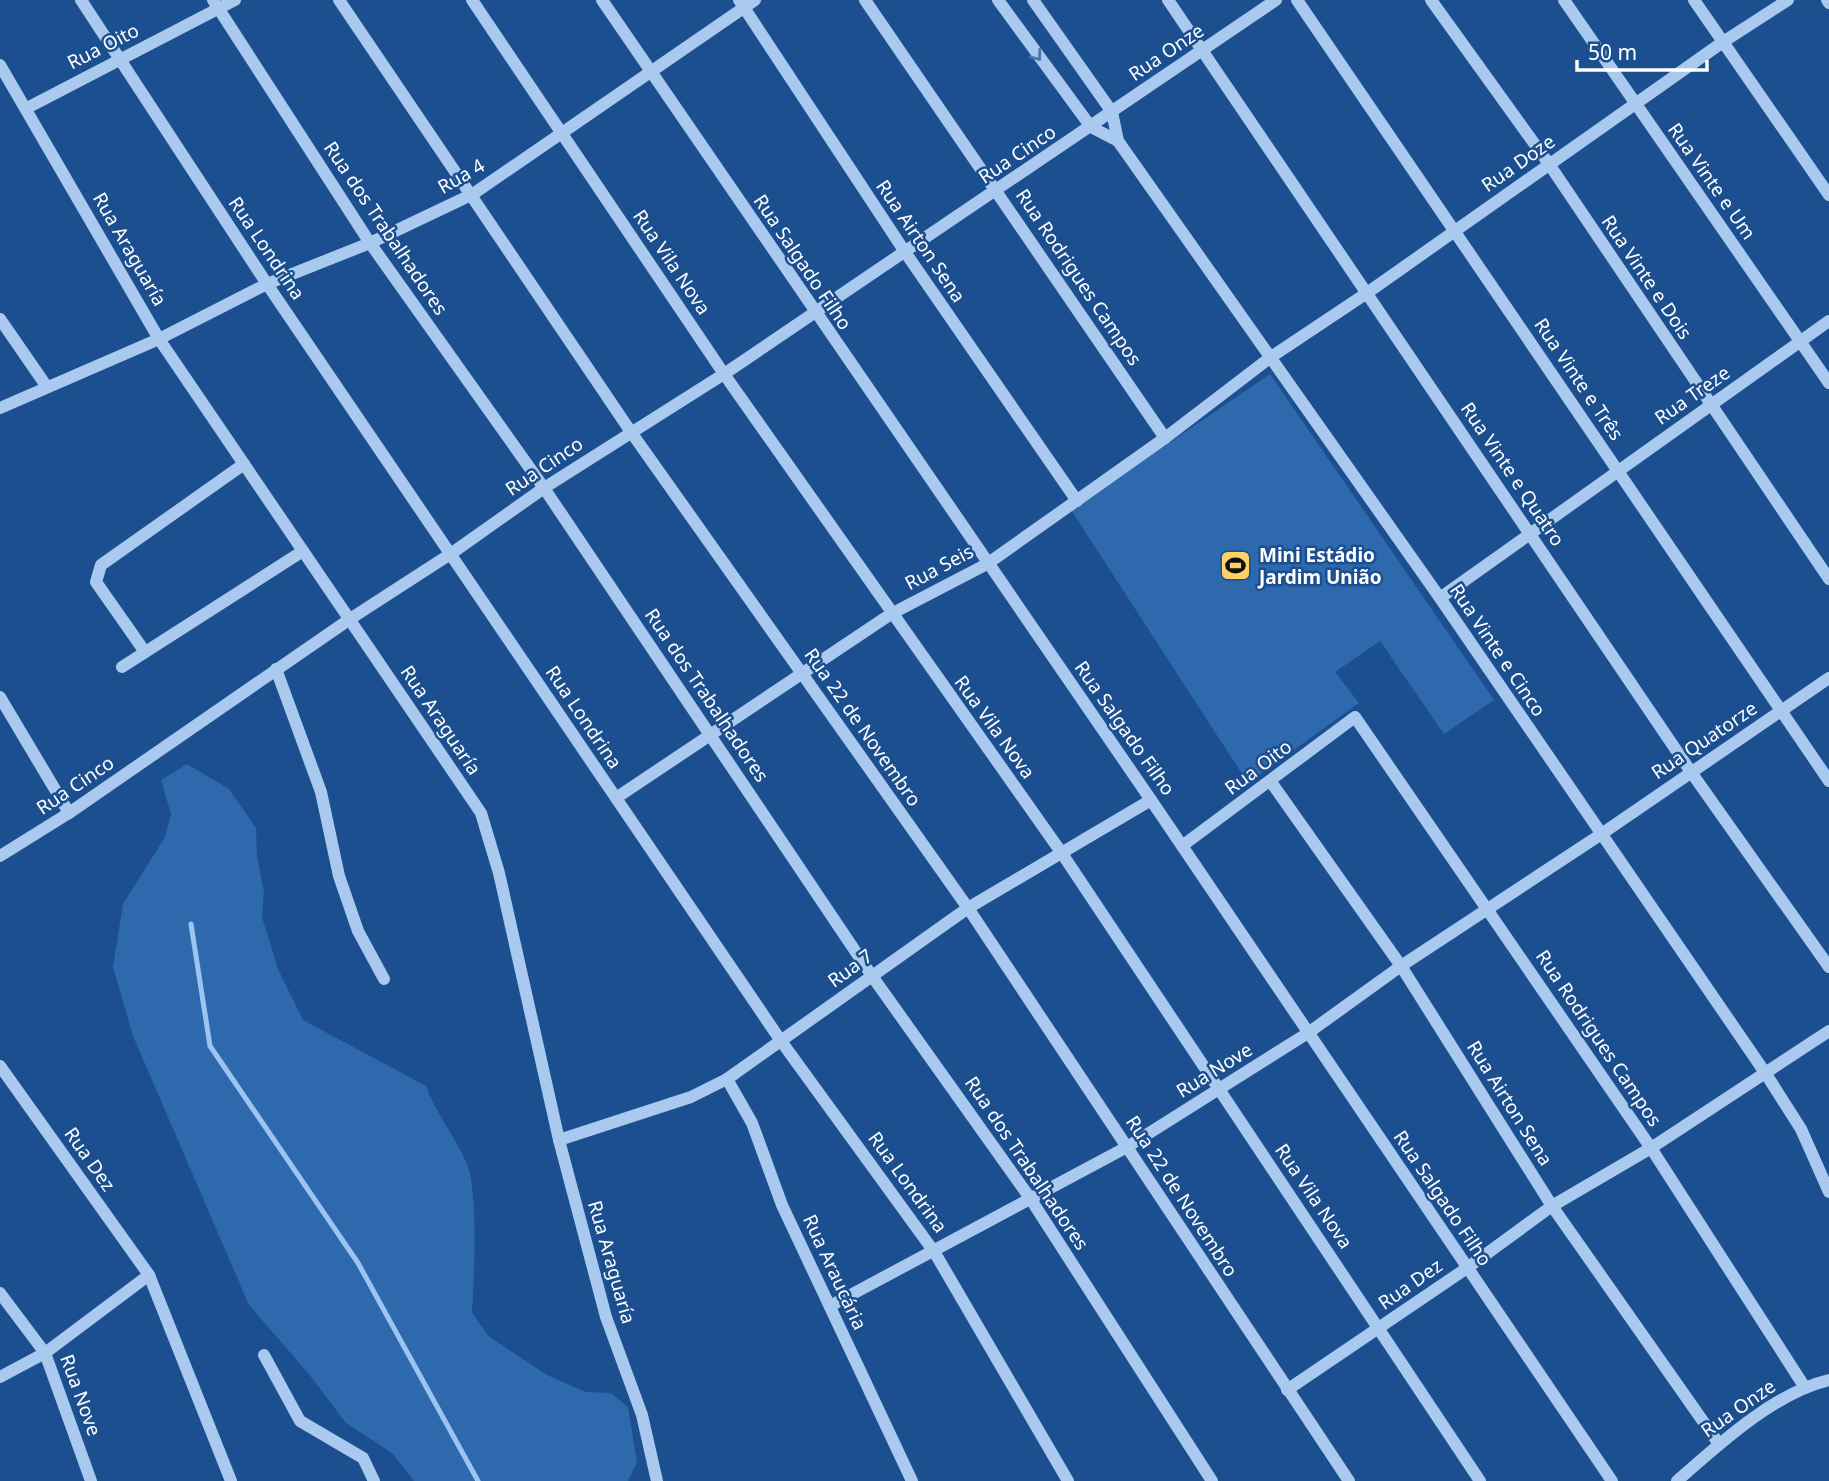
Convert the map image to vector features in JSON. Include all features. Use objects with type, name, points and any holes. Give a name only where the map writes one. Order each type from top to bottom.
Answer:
[{"type":"street","name":"Rua Londrina","points":[[81,0],[267,284],[781,1041],[935,1253],[1068,1481]]},
{"type":"street","name":"Rua Oito","points":[[27,108],[216,5],[236,0]]},
{"type":"street","name":"Rua 22 de Novembro","points":[[340,0],[474,194],[631,432],[968,908],[1349,1481]]},
{"type":"street","name":"Rua Vila Nova","points":[[472,0],[724,374],[1061,852],[1480,1481]]},
{"type":"street","name":"Rua Salgado Filho","points":[[602,0],[986,564],[1151,800],[1612,1481]]},
{"type":"street","name":"Rua 4","points":[[0,408],[159,339],[267,284],[370,243],[474,194],[651,74],[741,4],[755,0]]},
{"type":"street","name":"Rua Rodrigues Campos","points":[[865,0],[1165,438]]},
{"type":"street","name":"Rua Vinte e Cinco","points":[[998,0],[1091,127],[1118,141]]},
{"type":"street","name":"Rua Vinte e Cinco","points":[[1033,0],[1112,112],[1118,141],[1440,598],[1766,1074],[1801,1129],[1829,1192]]},
{"type":"street","name":"Rua Vinte e Quatro","points":[[1168,0],[1691,772],[1829,967]]},
{"type":"street","name":"Rua Onze","points":[[1112,112],[1276,0]]},
{"type":"street","name":"Rua Vinte e Três","points":[[1297,0],[1829,781]]},
{"type":"street","name":"Rua Vinte e Dois","points":[[1430,0],[1549,164],[1829,579]]},
{"type":"street","name":"Rua Vinte e Um","points":[[1564,0],[1829,383]]},
{"type":"street","points":[[1694,0],[1829,195]]},
{"type":"street","name":"Rua Doze","points":[[1270,357],[1367,293],[1723,42],[1788,0]]},
{"type":"street","name":"Rua Airton Sena","points":[[741,4],[905,252],[1077,501]]},
{"type":"street","name":"Rua dos Trabalhadores","points":[[216,5],[370,243],[544,488],[872,975],[1030,1198],[1212,1481]]},
{"type":"street","name":"Rua Araguaría","points":[[0,65],[159,339],[481,813],[499,873],[558,1140],[606,1317],[642,1415],[657,1481]]},
{"type":"street","name":"Rua Cinco","points":[[0,856],[69,813],[544,488],[724,374],[1112,112]]},
{"type":"street","points":[[0,319],[47,387]]},
{"type":"street","name":"Rua Treze","points":[[1440,598],[1829,321]]},
{"type":"street","name":"Rua Seis","points":[[616,798],[891,614],[986,564],[1165,438],[1270,357]]},
{"type":"street","points":[[145,652],[96,582],[101,565],[244,464]]},
{"type":"street","points":[[122,667],[303,551]]},
{"type":"street","points":[[276,669],[321,792],[339,876],[350,909],[358,931],[384,979]]},
{"type":"street","name":"Rua Quatorze","points":[[1600,835],[1829,677]]},
{"type":"street","points":[[0,697],[69,813]]},
{"type":"street","name":"Rua Oito","points":[[1182,846],[1355,717]]},
{"type":"street","name":"Rua Rodrigues Campos","points":[[1355,717],[1651,1148],[1804,1386]]},
{"type":"street","name":"Rua Airton Sena","points":[[1271,782],[1401,966],[1552,1206],[1719,1444]]},
{"type":"street","name":"Rua 7","points":[[558,1140],[691,1097],[727,1079],[968,908],[1151,800]]},
{"type":"street","name":"Rua Nove","points":[[830,1306],[935,1253],[1030,1198],[1127,1147],[1308,1033],[1401,966],[1600,835]]},
{"type":"street","name":"Rua Dez","points":[[1287,1390],[1467,1268],[1552,1206],[1651,1148],[1829,1031]]},
{"type":"street","name":"Rua Dez","points":[[0,1066],[149,1275],[231,1481]]},
{"type":"street","name":"Rua Araucária","points":[[727,1079],[752,1123],[782,1205],[912,1481]]},
{"type":"street","points":[[0,1377],[45,1353],[149,1275]]},
{"type":"street","name":"Rua Nove","points":[[0,1293],[45,1353],[91,1481]]},
{"type":"street","points":[[264,1355],[300,1421],[363,1458],[374,1481]]},
{"type":"street","name":"Rua Onze","points":[[1677,1481],[1719,1444],[1804,1386],[1829,1380]]},
{"type":"shaded area","points":[[1270,374],[1494,700],[1444,734],[1380,641],[1335,672],[1359,703],[1248,783],[1071,510]]},
{"type":"shaded area","points":[[187,764],[229,789],[256,828],[257,856],[264,892],[262,917],[278,969],[303,1020],[426,1086],[461,1152],[473,1192],[472,1312],[488,1336],[547,1375],[586,1392],[611,1393],[628,1407],[637,1462],[628,1481],[414,1481],[392,1453],[346,1423],[308,1373],[249,1305],[133,1036],[113,967],[123,904],[165,837],[171,814],[161,780]]},
{"type":"waterway","points":[[191,924],[210,1046],[358,1263],[478,1481]]},
{"type":"place","name":"Mini Estádio Jardim União","points":[[1236,566]]}]
